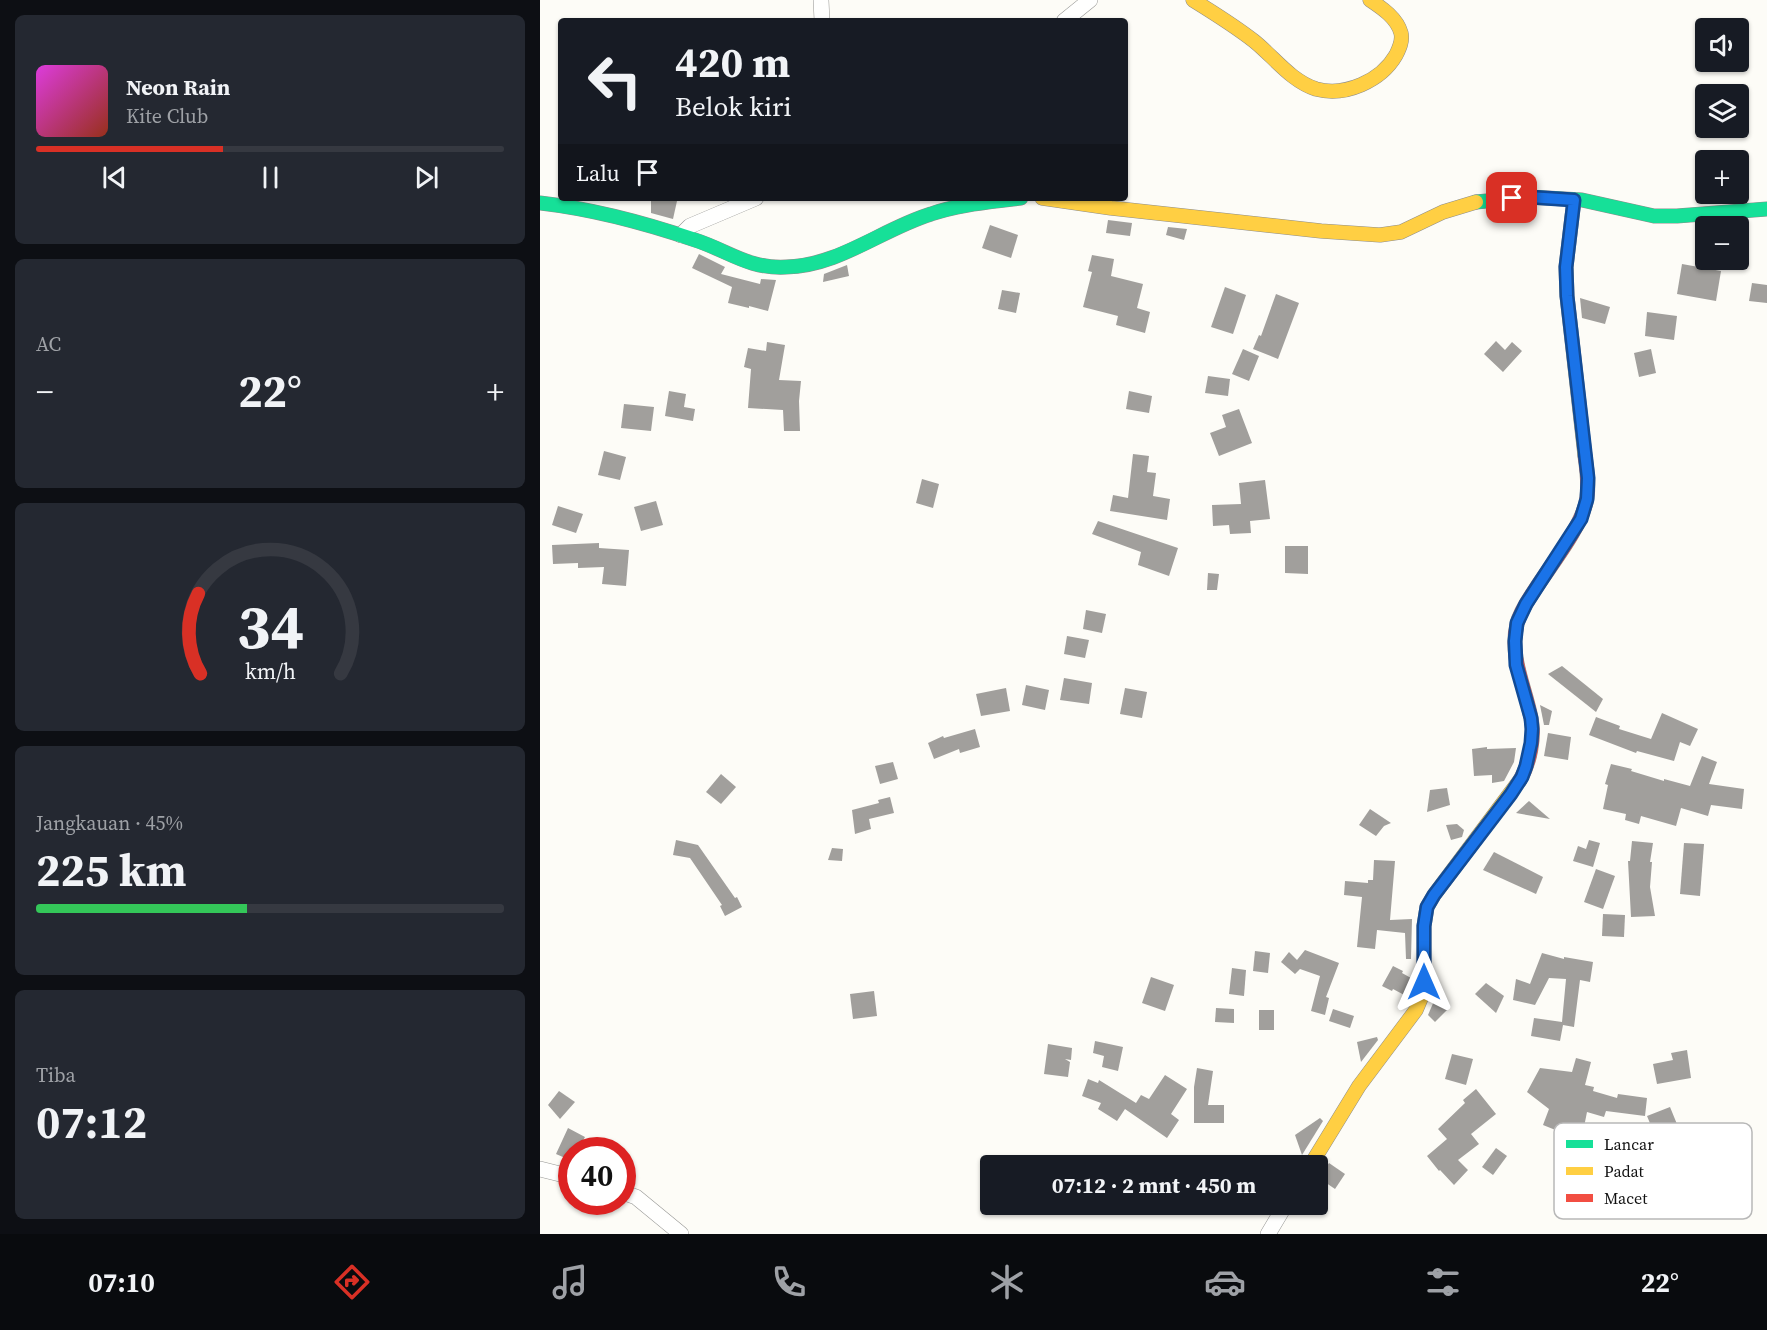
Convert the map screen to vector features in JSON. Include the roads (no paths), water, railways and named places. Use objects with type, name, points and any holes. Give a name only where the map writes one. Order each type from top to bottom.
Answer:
[{"type":"street","points":[[821,0],[822,18]]},
{"type":"street","points":[[1068,18],[1090,0]]},
{"type":"street","points":[[1193,0],[1257,43],[1302,83],[1330,92],[1345,90],[1370,81],[1382,74],[1396,56],[1401,42],[1399,28],[1370,0]]},
{"type":"street","points":[[1063,201],[1321,231],[1380,235],[1401,232],[1443,212],[1477,202],[1529,197],[1582,200],[1654,216],[1767,209]]},
{"type":"street","points":[[1317,1155],[1359,1086],[1422,1000],[1424,926],[1427,907],[1511,794],[1526,766],[1531,743],[1531,718],[1516,665],[1517,623],[1526,604],[1581,519],[1587,499],[1588,478],[1567,296],[1566,267],[1574,200]]},
{"type":"street","points":[[681,235],[690,226],[749,201]]},
{"type":"street","points":[[540,203],[587,208],[705,242],[746,262],[790,267],[806,266],[829,259],[930,214],[962,206],[999,201]]},
{"type":"street","points":[[540,1169],[558,1174]]},
{"type":"street","points":[[636,1197],[681,1234]]},
{"type":"street","points":[[1268,1234],[1279,1215]]}]
